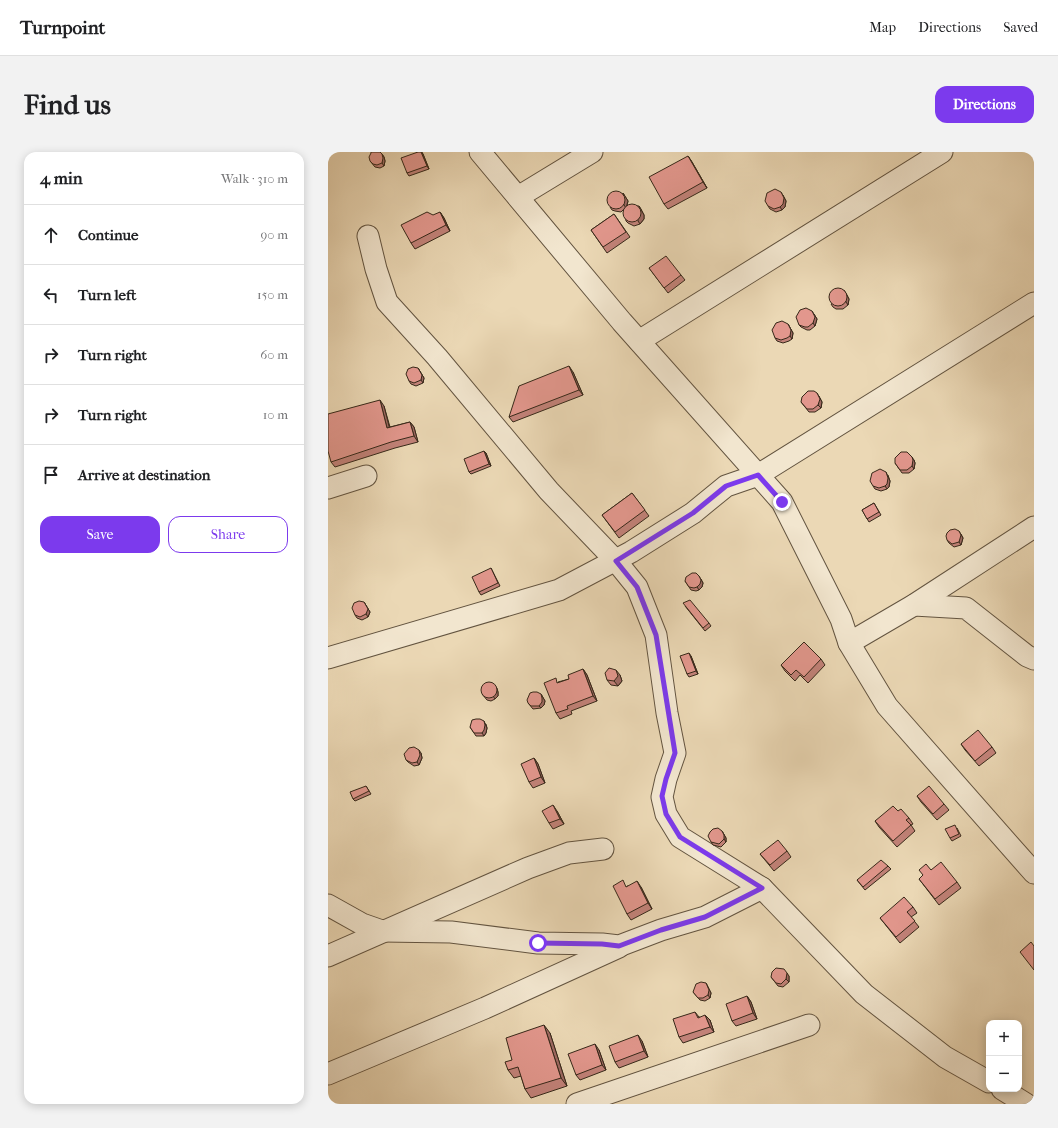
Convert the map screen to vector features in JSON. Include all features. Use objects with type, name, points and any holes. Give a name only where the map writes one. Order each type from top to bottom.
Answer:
[{"type":"street","points":[[480,152],[638,341],[782,502],[841,619],[849,643],[887,706],[1034,873]]},
{"type":"street","points":[[518,197],[592,152]]},
{"type":"street","points":[[638,341],[942,152]]},
{"type":"street","points":[[368,236],[376,269],[387,302],[437,358],[549,491],[616,561],[637,587],[656,635],[675,753],[662,796],[666,814],[680,837],[762,888],[864,994],[945,1057],[986,1080]]},
{"type":"street","points":[[328,658],[559,590],[616,561],[693,513],[726,486],[758,475],[1034,303]]},
{"type":"street","points":[[328,488],[366,476]]},
{"type":"street","points":[[849,643],[914,605],[1034,527]]},
{"type":"street","points":[[914,605],[966,608],[1027,656],[1034,659]]},
{"type":"street","points":[[328,956],[382,931],[549,860],[569,853],[603,848]]},
{"type":"street","points":[[328,1074],[485,1008],[619,946],[661,930],[705,917],[762,888]]},
{"type":"street","points":[[328,906],[362,924],[382,931],[451,932],[538,943],[602,944],[619,946]]},
{"type":"street","points":[[577,1104],[809,1025]]},
{"type":"street","points":[[1007,1092],[1026,1104]]},
{"type":"building","points":[[371,152],[380,152],[382,154],[382,163],[377,165],[370,161],[369,157]]},
{"type":"building","points":[[421,152],[427,166],[407,173],[401,158]]},
{"type":"building","points":[[688,156],[703,182],[664,204],[649,177]]},
{"type":"building","points":[[775,189],[781,192],[784,198],[783,204],[774,209],[768,206],[765,201],[767,193]]},
{"type":"building","points":[[616,191],[620,192],[624,196],[624,204],[620,208],[616,209],[612,208],[608,204],[607,200],[608,196],[612,192]]},
{"type":"building","points":[[632,204],[636,205],[640,209],[640,217],[636,221],[632,222],[628,221],[624,217],[623,213],[624,209],[628,205]]},
{"type":"building","points":[[427,212],[433,215],[440,212],[446,225],[411,243],[401,225]]},
{"type":"building","points":[[614,214],[626,232],[603,247],[591,230]]},
{"type":"building","points":[[666,256],[681,275],[664,288],[649,268]]},
{"type":"building","points":[[838,288],[844,291],[847,297],[844,303],[838,306],[832,303],[829,297],[832,291]]},
{"type":"building","points":[[806,308],[812,311],[815,317],[813,323],[808,327],[799,325],[796,317],[800,310]]},
{"type":"building","points":[[782,321],[788,324],[791,330],[790,336],[781,340],[775,338],[772,330],[776,323]]},
{"type":"building","points":[[569,366],[579,390],[509,417],[519,386]]},
{"type":"building","points":[[413,367],[418,368],[422,375],[421,380],[414,383],[409,381],[406,374],[408,369]]},
{"type":"building","points":[[808,391],[814,391],[817,393],[820,399],[818,405],[813,409],[807,409],[801,402],[802,397]]},
{"type":"building","points":[[380,400],[387,428],[410,422],[414,436],[331,462],[328,451],[328,414]]},
{"type":"building","points":[[484,451],[489,464],[469,472],[464,459]]},
{"type":"building","points":[[901,452],[907,452],[913,460],[912,466],[907,470],[900,470],[895,463],[895,458]]},
{"type":"building","points":[[880,469],[886,472],[888,478],[887,484],[879,488],[873,486],[870,481],[872,473]]},
{"type":"building","points":[[632,493],[645,510],[615,532],[602,515]]},
{"type":"building","points":[[874,503],[879,512],[867,519],[862,510]]},
{"type":"building","points":[[955,529],[959,531],[961,535],[959,542],[952,544],[947,540],[946,536],[950,530]]},
{"type":"building","points":[[491,568],[498,583],[479,592],[472,577]]},
{"type":"building","points":[[692,573],[696,573],[701,580],[700,584],[694,588],[689,587],[685,581],[686,577]]},
{"type":"building","points":[[690,600],[709,623],[703,628],[683,603]]},
{"type":"building","points":[[359,601],[364,602],[368,609],[366,614],[360,617],[355,615],[352,608],[354,603]]},
{"type":"building","points":[[804,642],[821,659],[804,677],[796,670],[791,675],[781,665]]},
{"type":"building","points":[[689,653],[696,671],[687,674],[680,656]]},
{"type":"building","points":[[609,668],[616,670],[618,676],[614,681],[607,680],[605,673]]},
{"type":"building","points":[[583,669],[593,696],[567,706],[568,709],[556,713],[544,683],[556,678],[557,683],[569,679],[568,675]]},
{"type":"building","points":[[489,682],[496,687],[497,690],[492,697],[489,698],[482,693],[481,690],[486,683]]},
{"type":"building","points":[[533,692],[541,694],[542,702],[539,706],[531,706],[528,703],[527,700],[530,693]]},
{"type":"building","points":[[476,719],[484,721],[485,725],[482,733],[474,733],[470,727],[472,720]]},
{"type":"building","points":[[978,730],[992,747],[975,761],[961,744]]},
{"type":"building","points":[[414,747],[419,750],[420,755],[417,762],[412,763],[406,760],[404,754],[409,748]]},
{"type":"building","points":[[534,758],[541,777],[529,782],[521,764]]},
{"type":"building","points":[[366,786],[369,791],[353,799],[350,792]]},
{"type":"building","points":[[929,786],[944,804],[933,814],[917,796]]},
{"type":"building","points":[[553,805],[560,819],[549,823],[542,811]]},
{"type":"building","points":[[893,806],[898,811],[901,809],[909,818],[906,820],[911,825],[893,841],[875,821]]},
{"type":"building","points":[[955,825],[959,834],[950,838],[945,829]]},
{"type":"building","points":[[718,828],[724,835],[724,839],[719,844],[711,842],[708,836],[713,829]]},
{"type":"building","points":[[778,840],[787,851],[770,865],[760,854]]},
{"type":"building","points":[[881,860],[888,866],[863,887],[857,880]]},
{"type":"building","points":[[941,862],[957,882],[935,899],[919,879],[923,875],[919,870],[926,864],[931,870]]},
{"type":"building","points":[[623,880],[626,887],[637,881],[648,903],[627,914],[613,886]]},
{"type":"building","points":[[904,897],[913,907],[907,912],[915,921],[896,937],[880,918]]},
{"type":"building","points":[[1031,942],[1034,946],[1034,970],[1020,952]]},
{"type":"building","points":[[776,968],[784,969],[787,973],[786,979],[781,984],[776,983],[771,977],[772,972]]},
{"type":"building","points":[[701,982],[706,983],[709,990],[708,995],[703,998],[698,998],[693,992],[696,984]]},
{"type":"building","points":[[747,996],[753,1013],[732,1021],[726,1004]]},
{"type":"building","points":[[695,1012],[698,1018],[705,1015],[710,1027],[679,1037],[673,1019]]},
{"type":"building","points":[[544,1025],[561,1078],[525,1089],[518,1067],[508,1070],[505,1062],[512,1060],[506,1038]]},
{"type":"building","points":[[638,1035],[644,1051],[615,1062],[609,1046]]},
{"type":"building","points":[[595,1044],[602,1065],[576,1075],[568,1054]]},
{"type":"route","points":[[538,943],[602,944],[619,946],[661,930],[705,917],[762,888],[680,837],[666,814],[662,796],[675,753],[667,713],[656,635],[637,587],[616,561],[693,513],[726,486],[758,475],[782,502]]}]
